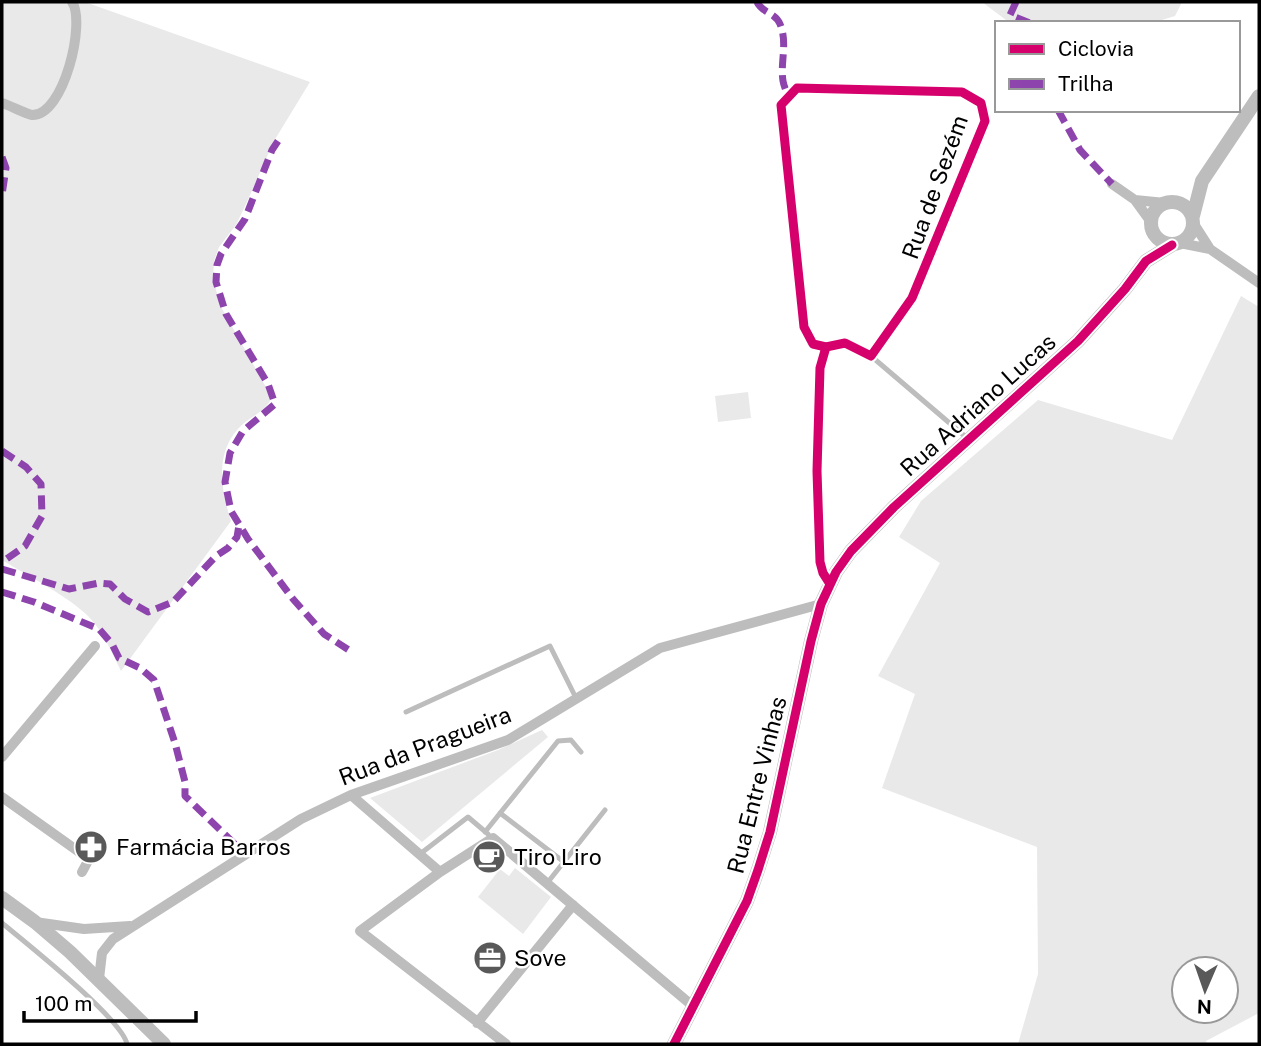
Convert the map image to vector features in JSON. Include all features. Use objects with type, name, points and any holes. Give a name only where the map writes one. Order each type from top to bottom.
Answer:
[{"type":"street","points":[[2,103],[31,115],[41,113],[54,102],[68,72],[76,25],[76,8],[72,2]]},
{"type":"street","name":"Rua de Sezém","points":[[826,347],[813,344],[804,327],[781,105],[797,88],[962,92],[981,103],[985,121],[912,298],[871,356]]},
{"type":"street","points":[[1176,244],[1190,236],[1202,180],[1259,96]]},
{"type":"street","points":[[1151,227],[1155,211],[1202,180]]},
{"type":"street","points":[[1112,184],[1135,200],[1160,241],[1210,249]]},
{"type":"street","points":[[1135,200],[1185,206],[1210,249],[1259,283]]},
{"type":"street","name":"Rua Adriano Lucas","points":[[1146,261],[1151,227]]},
{"type":"street","name":"Rua Adriano Lucas","points":[[821,604],[851,551],[872,529],[1078,341],[1125,289],[1146,261],[1176,244]]},
{"type":"street","points":[[830,584],[820,562],[817,471],[820,368],[826,347],[845,343],[871,356]]},
{"type":"street","name":"Rua da Pragueira","points":[[99,979],[100,962],[106,946],[133,925],[301,819],[352,795],[508,740],[660,648],[821,604]]},
{"type":"street","name":"Rua Entre Vinhas","points":[[674,1044],[747,901],[770,832],[821,604]]},
{"type":"street","points":[[2,757],[95,646]]},
{"type":"street","points":[[352,795],[440,872]]},
{"type":"street","points":[[2,797],[89,859],[82,872]]},
{"type":"street","points":[[506,1044],[360,932],[489,835],[694,1007]]},
{"type":"street","points":[[2,898],[35,922],[99,979],[164,1044]]},
{"type":"street","points":[[477,1023],[573,905]]},
{"type":"street","name":"Rua da Pragueira","points":[[35,922],[84,929],[133,925]]},
{"type":"lane","points":[[871,356],[969,439]]},
{"type":"lane","points":[[405,712],[550,646],[577,700]]},
{"type":"lane","points":[[420,854],[468,817],[489,835],[500,813],[558,741],[572,740],[581,752]]},
{"type":"lane","points":[[548,882],[605,810]]},
{"type":"lane","points":[[500,813],[564,862]]},
{"type":"lane","points":[[2,923],[76,985],[122,1032],[127,1044]]},
{"type":"shaded area","points":[[2,2],[85,2],[310,82],[274,141],[236,225],[219,247],[214,261],[213,278],[220,305],[267,389],[270,401],[234,433],[224,456],[222,482],[231,521],[121,671],[104,637],[82,610],[2,560]]},
{"type":"shaded area","points":[[982,2],[1182,2],[1175,16],[1159,21],[1007,21]]},
{"type":"shaded area","points":[[1241,296],[1259,307],[1259,1013],[1240,1023],[1240,955],[1170,955],[1170,1025],[1236,1025],[1206,1041],[1207,1044],[1018,1044],[1038,974],[1037,847],[882,788],[915,694],[878,676],[940,563],[899,537],[921,501],[1038,400],[1172,440]]},
{"type":"shaded area","points":[[748,392],[751,418],[718,422],[715,396]]},
{"type":"shaded area","points":[[542,730],[548,737],[422,842],[370,798],[498,750]]},
{"type":"shaded area","points":[[515,868],[551,897],[523,934],[478,897],[500,869],[509,876]]},
{"type":"marked path","points":[[757,2],[780,24],[783,38],[783,81],[788,97]]},
{"type":"marked path","points":[[1016,2],[1010,15],[1025,21]]},
{"type":"marked path","points":[[1059,112],[1080,150],[1112,184]]},
{"type":"marked path","points":[[278,141],[245,219],[221,254],[217,265],[216,282],[226,314],[268,384],[275,404],[243,431],[230,453],[225,482],[231,511],[248,539],[293,599],[324,634],[352,652]]},
{"type":"marked path","points":[[2,157],[6,168],[2,195]]},
{"type":"marked path","points":[[2,451],[26,467],[41,484],[42,516],[25,546],[2,562]]},
{"type":"marked path","points":[[2,569],[69,589],[99,583],[110,584],[125,599],[148,612],[173,602],[216,556],[228,548],[237,537],[239,525]]},
{"type":"marked path","points":[[2,592],[99,629],[112,644],[119,658],[140,668],[154,680],[175,743],[185,782],[185,796],[245,854]]},
{"type":"cycle path","points":[[826,347],[813,344],[804,327],[781,105],[797,88],[962,92],[981,103],[985,121],[912,298],[871,356],[845,343],[826,347],[820,368],[817,471],[820,562],[830,584]]},
{"type":"cycle path","points":[[674,1044],[747,901],[758,870],[770,832],[811,641],[821,604],[836,572],[851,551],[894,507],[1078,341],[1125,289],[1146,261],[1172,245]]},
{"type":"place","name":"Farmácia Barros","points":[[91,847]]},
{"type":"place","name":"Tiro Liro","points":[[489,857]]},
{"type":"place","name":"Sove","points":[[490,958]]}]
